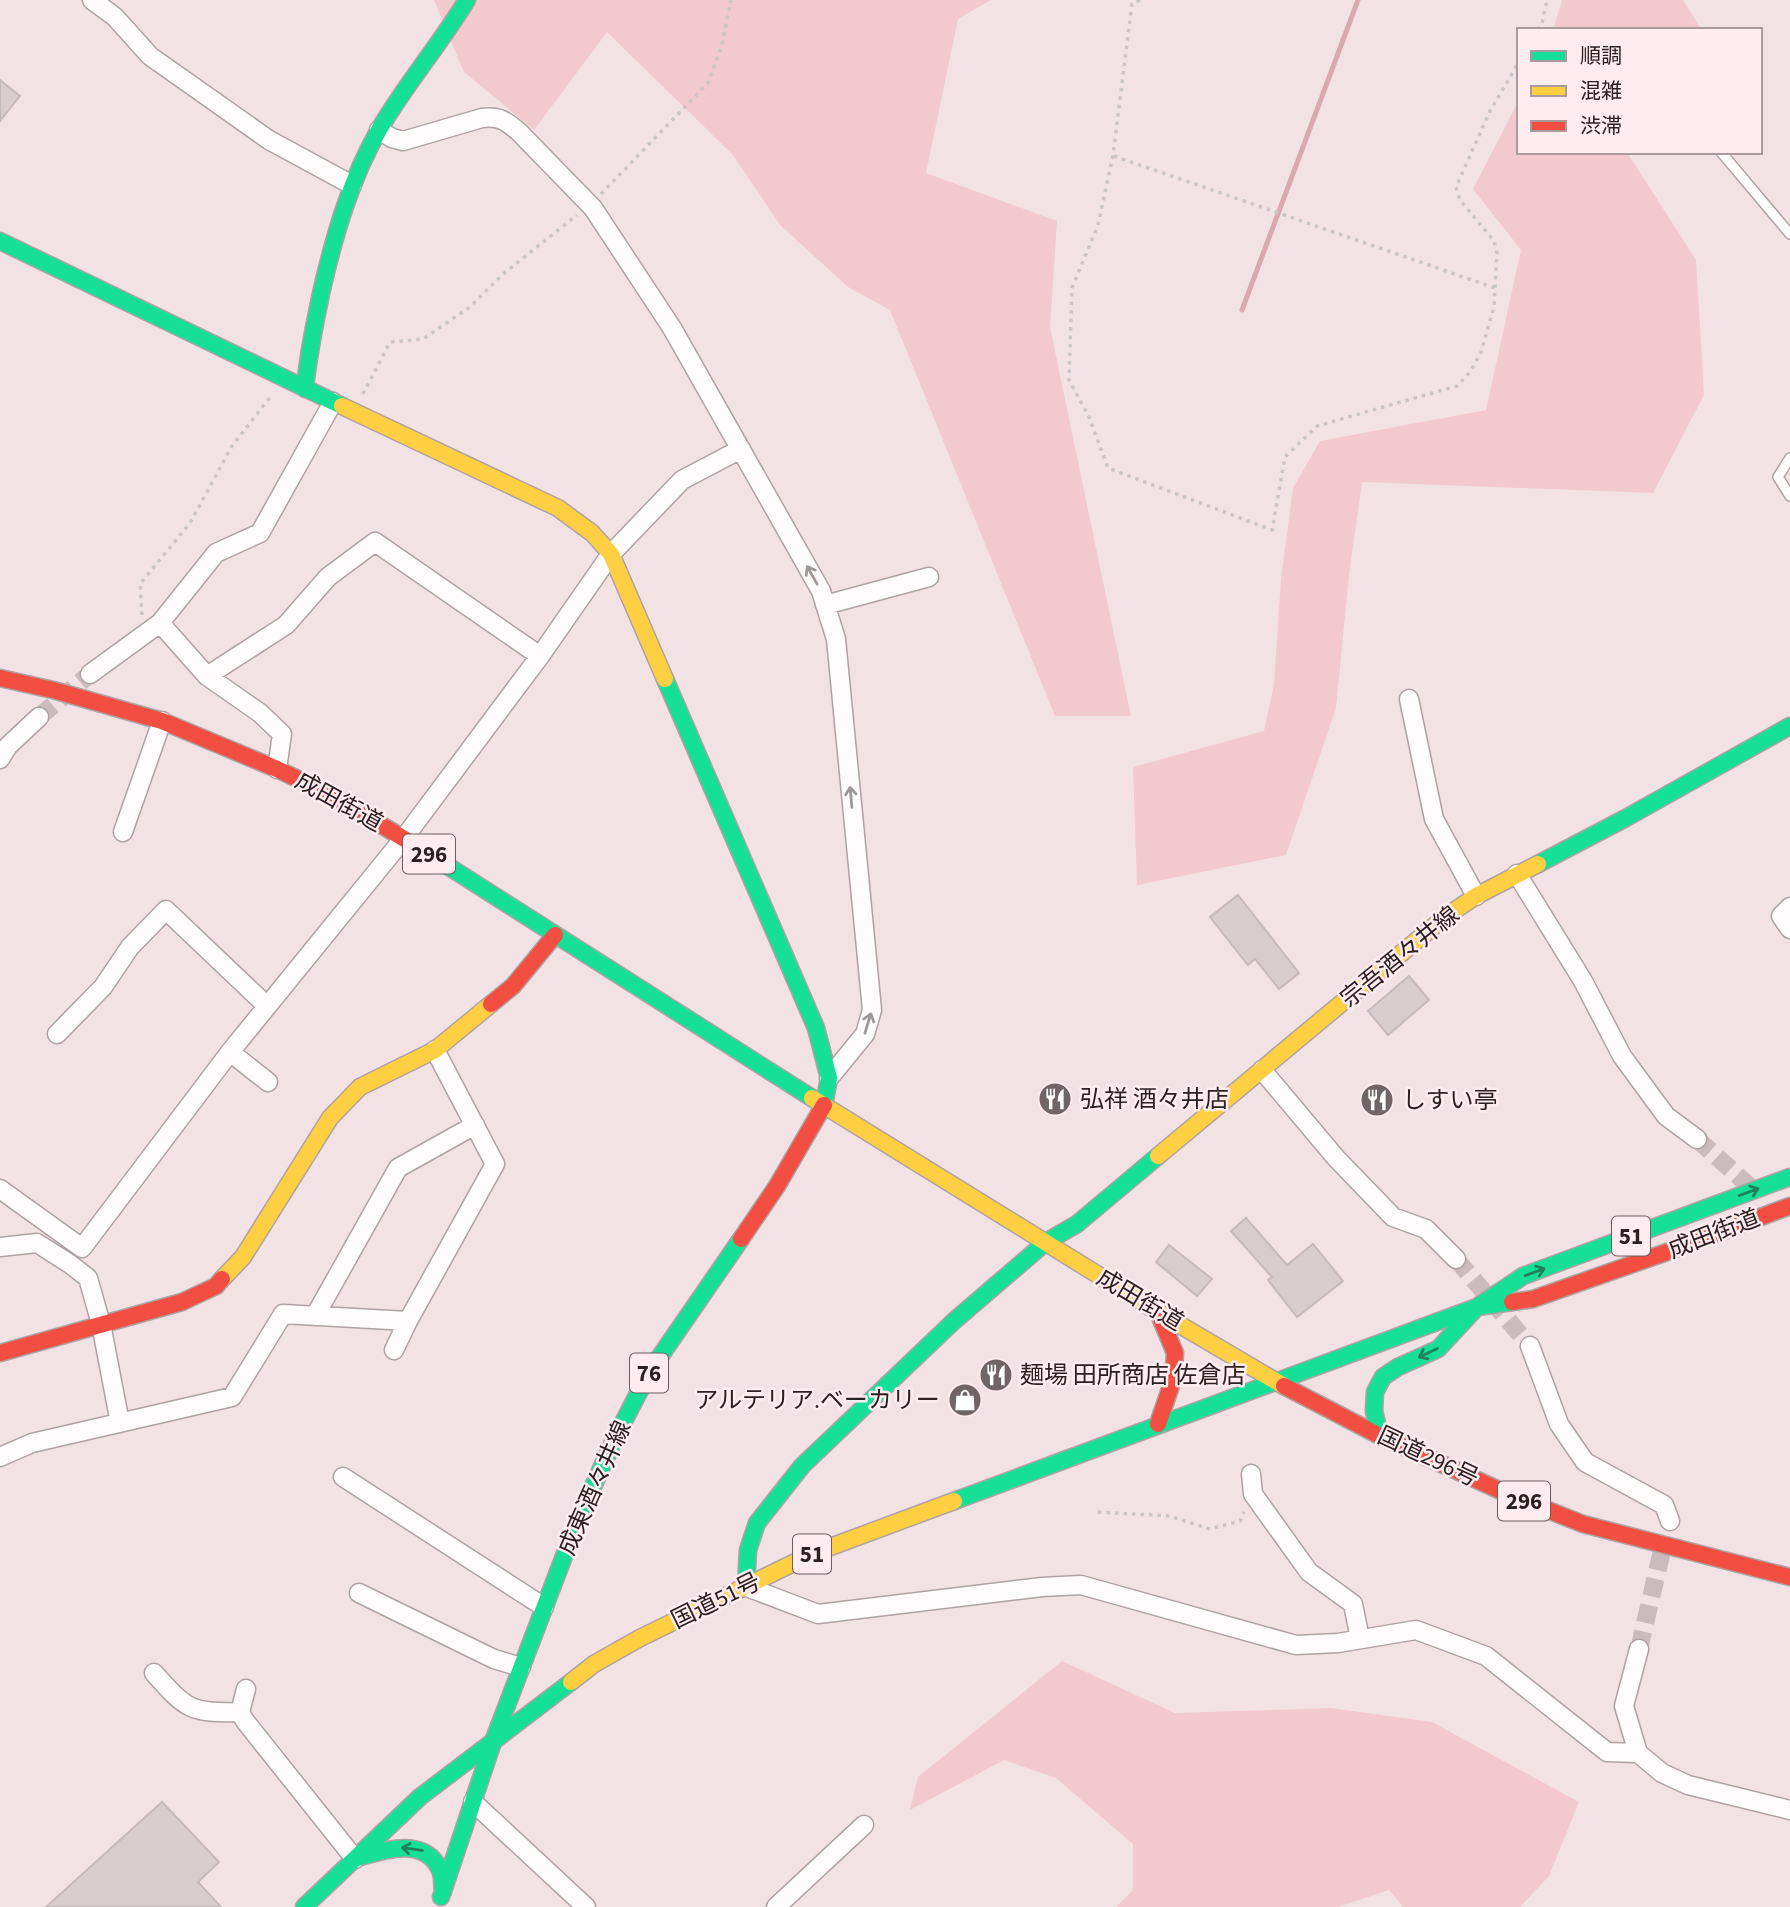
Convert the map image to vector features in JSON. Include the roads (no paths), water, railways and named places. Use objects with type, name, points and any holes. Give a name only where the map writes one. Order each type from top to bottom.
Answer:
[{"type":"main road","points":[[305,389],[307,361],[330,255],[352,185],[370,144],[399,97],[443,39],[467,0]]},
{"type":"main road","points":[[3,248],[558,508],[592,534],[611,554],[816,1028],[829,1078],[824,1104]]},
{"type":"main road","name":"成田街道","points":[[0,678],[162,721],[278,769],[335,797],[1158,1312],[1274,1381],[1477,1307],[1533,1299],[1790,1206]]},
{"type":"main road","name":"宗吾酒々井線","points":[[746,1586],[748,1550],[757,1524],[802,1466],[954,1321],[1046,1242],[1077,1224],[1445,917],[1476,896],[1624,819],[1743,751],[1789,730]]},
{"type":"main road","points":[[0,1353],[183,1301],[216,1286],[243,1257],[330,1118],[360,1087],[435,1050],[513,986],[555,935]]},
{"type":"main road","name":"成東酒々井線","points":[[440,1899],[521,1667],[579,1517],[616,1436],[650,1371],[777,1186],[824,1104]]},
{"type":"main road","name":"成田街道","points":[[1477,1307],[1523,1276],[1790,1177]]},
{"type":"main road","points":[[1380,1436],[1374,1412],[1375,1392],[1383,1377],[1398,1367],[1438,1349],[1477,1307]]},
{"type":"main road","points":[[1158,1312],[1175,1353],[1173,1380],[1158,1424]]},
{"type":"main road","name":"国道51号","points":[[304,1907],[420,1797],[594,1664],[640,1639],[814,1553],[1274,1381]]},
{"type":"main road","name":"国道296号","points":[[1274,1381],[1380,1436],[1510,1495],[1583,1524],[1790,1577]]},
{"type":"main road","points":[[355,1859],[392,1848],[412,1847],[425,1851],[441,1871],[440,1899]]},
{"type":"street","points":[[92,0],[115,17],[150,56],[270,140],[352,185]]},
{"type":"street","points":[[379,130],[404,141],[482,118],[494,117],[508,122],[519,132],[590,205],[672,328],[821,591],[836,639],[872,1010],[865,1034],[829,1078]]},
{"type":"street","points":[[90,674],[160,623],[216,554],[260,533],[333,402]]},
{"type":"street","points":[[0,1189],[82,1248],[230,1052],[404,838],[540,656],[611,554],[682,480],[741,449]]},
{"type":"street","points":[[207,676],[286,625],[328,577],[375,542],[540,656]]},
{"type":"street","points":[[825,605],[929,577]]},
{"type":"street","points":[[160,623],[207,676],[260,713],[282,734],[278,769]]},
{"type":"street","points":[[1409,699],[1434,819],[1476,896]]},
{"type":"street","points":[[0,759],[8,746],[39,717]]},
{"type":"street","points":[[123,832],[162,721]]},
{"type":"street","points":[[1517,874],[1583,981],[1622,1056],[1666,1116],[1697,1139]]},
{"type":"street","points":[[1790,907],[1782,916],[1790,929]]},
{"type":"street","points":[[57,1034],[103,987],[130,947],[166,910],[267,1006]]},
{"type":"street","points":[[394,1350],[495,1164],[435,1050]]},
{"type":"street","points":[[230,1052],[268,1082]]},
{"type":"street","points":[[1262,1070],[1336,1158],[1393,1217],[1426,1229],[1456,1259]]},
{"type":"street","points":[[314,1316],[398,1168],[475,1125]]},
{"type":"street","points":[[0,1247],[37,1243],[88,1278],[101,1324],[120,1423]]},
{"type":"street","points":[[0,1457],[32,1443],[232,1398],[283,1314],[408,1321]]},
{"type":"street","points":[[1530,1346],[1559,1424],[1585,1462],[1664,1505],[1670,1521]]},
{"type":"street","points":[[1251,1475],[1253,1494],[1309,1572],[1353,1604],[1360,1639]]},
{"type":"street","points":[[343,1477],[544,1607]]},
{"type":"street","points":[[746,1586],[818,1614],[1042,1587],[1081,1585],[1296,1645],[1338,1643],[1416,1630],[1486,1657],[1607,1752],[1638,1753]]},
{"type":"street","points":[[359,1594],[494,1659],[521,1667]]},
{"type":"street","points":[[1639,1649],[1623,1706],[1638,1753],[1662,1773],[1688,1785],[1790,1810]]},
{"type":"street","points":[[154,1673],[178,1700],[194,1710],[210,1713],[240,1712]]},
{"type":"street","points":[[246,1689],[240,1712],[245,1721],[355,1859]]},
{"type":"street","points":[[473,1802],[586,1907]]},
{"type":"street","points":[[776,1907],[864,1825]]},
{"type":"street","points":[[440,1899],[456,1907]]},
{"type":"lane","points":[[1723,154],[1790,234]]},
{"type":"lane","points":[[1790,458],[1778,477],[1790,496]]},
{"type":"waterway","points":[[1242,310],[1358,0]]},
{"type":"tunnel","points":[[39,717],[90,674]]},
{"type":"tunnel","points":[[1697,1139],[1757,1193]]},
{"type":"tunnel","points":[[1456,1259],[1530,1346]]},
{"type":"tunnel","points":[[1639,1649],[1665,1538]]},
{"type":"place","name":"弘祥 酒々井店","points":[[1055,1099]]},
{"type":"place","name":"しすい亭","points":[[1377,1100]]},
{"type":"place","name":"麺場 田所商店 佐倉店","points":[[996,1375]]},
{"type":"place","name":"アルテリア.ベーカリー","points":[[965,1400]]}]
